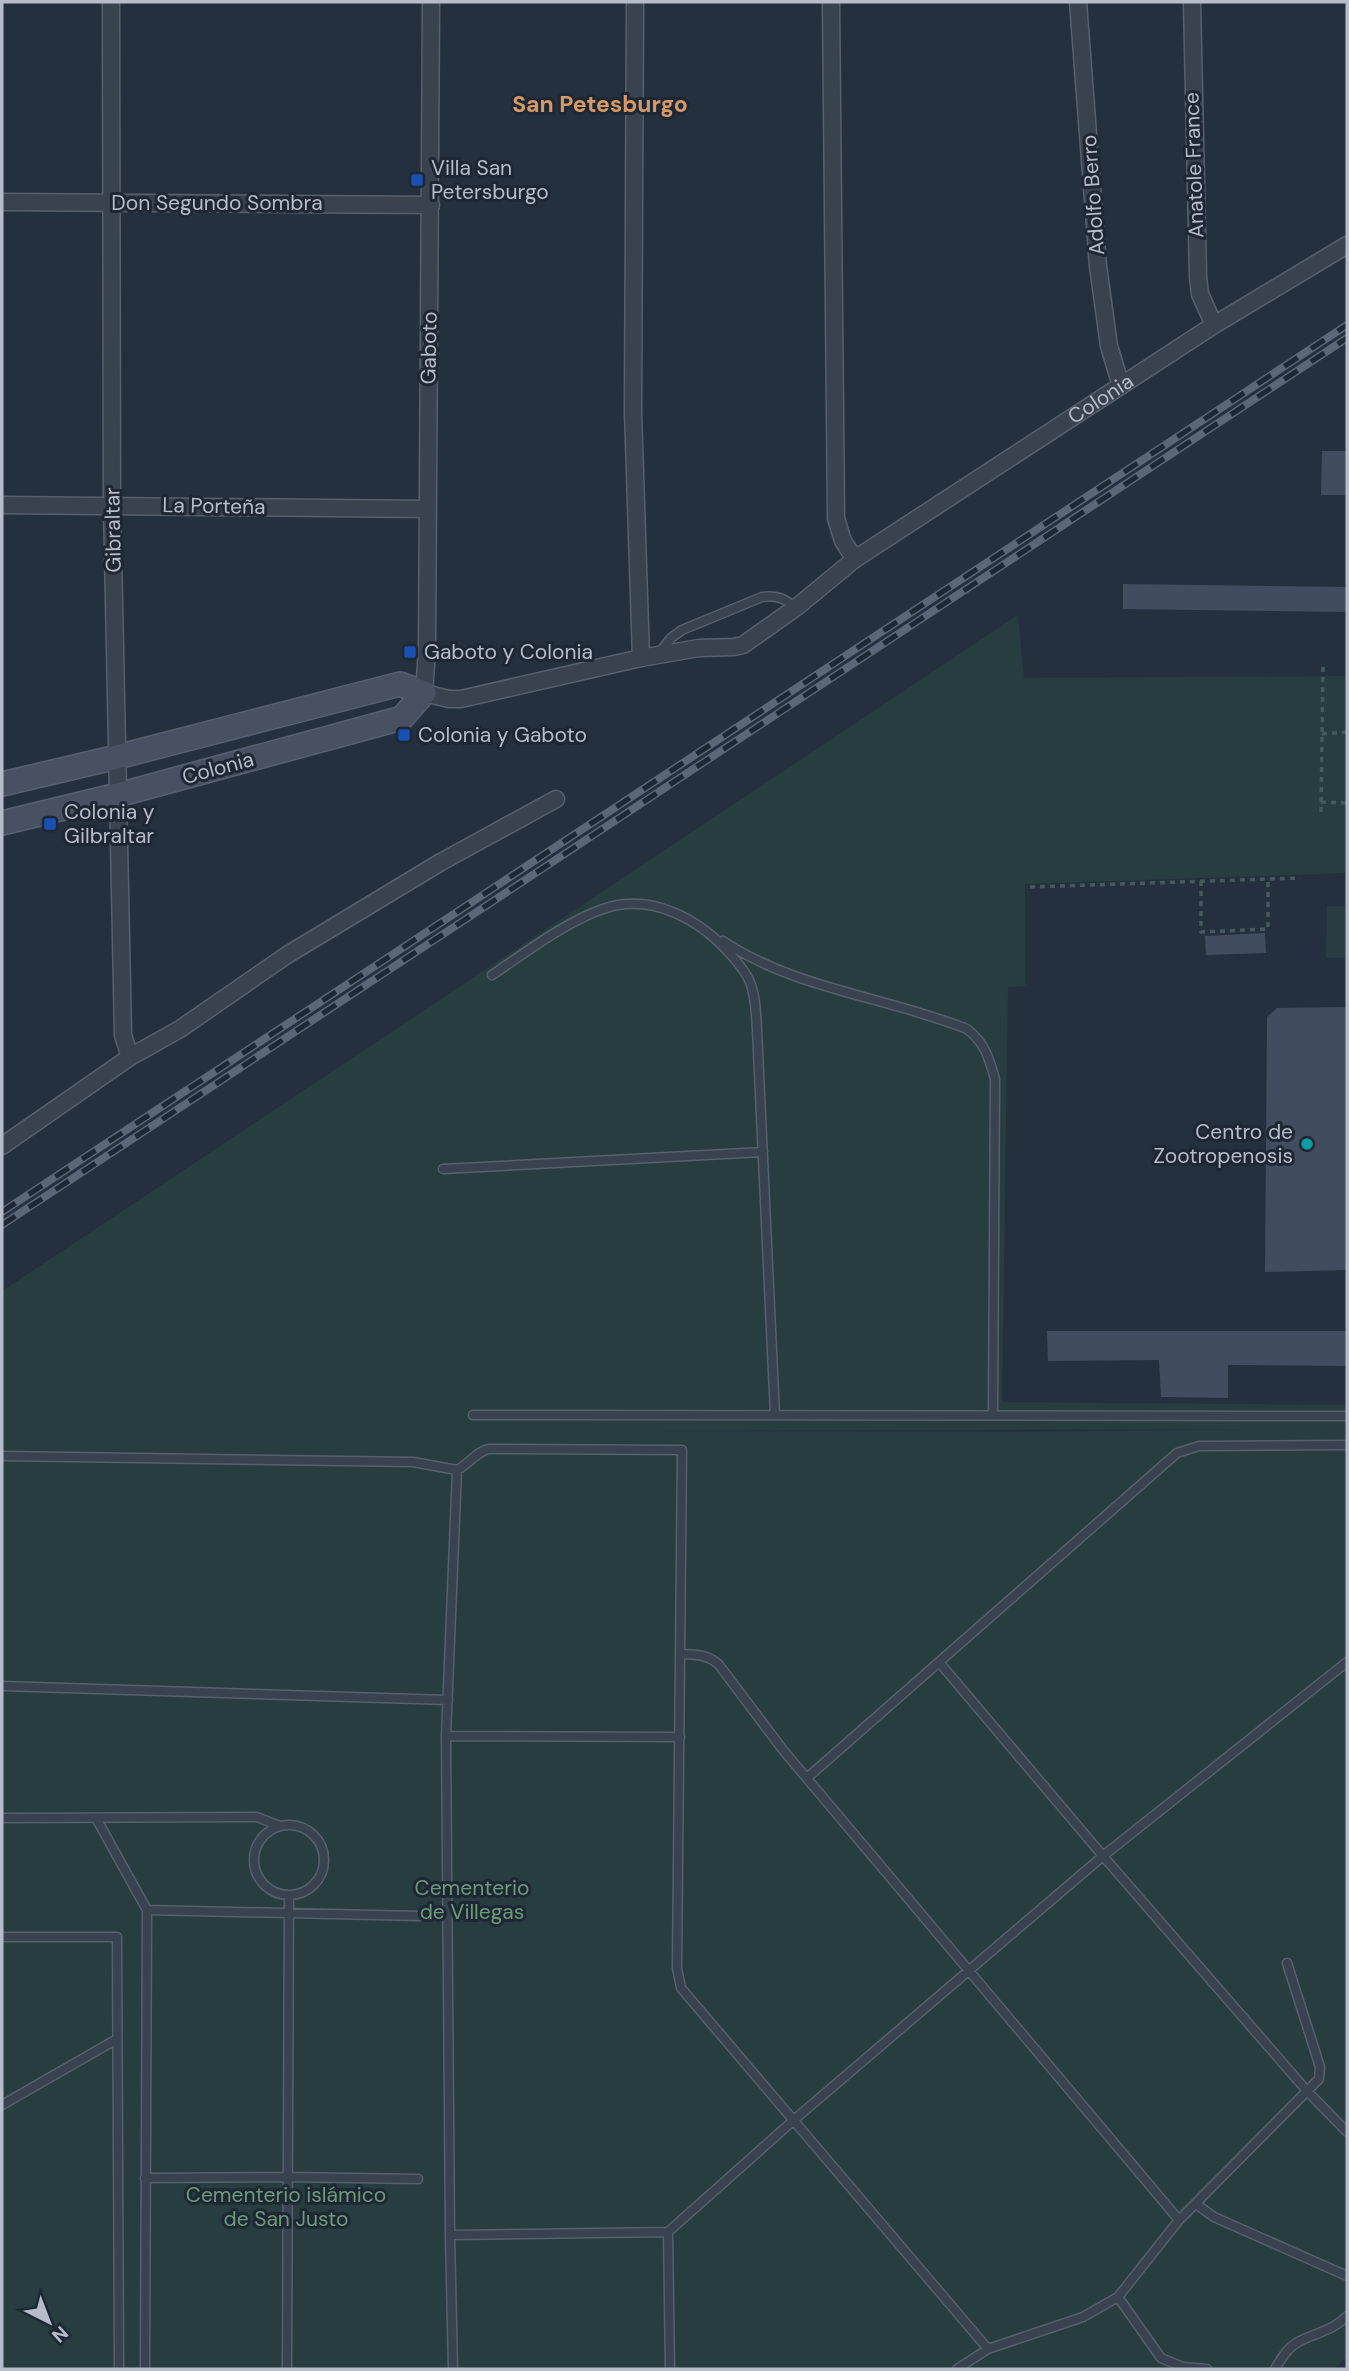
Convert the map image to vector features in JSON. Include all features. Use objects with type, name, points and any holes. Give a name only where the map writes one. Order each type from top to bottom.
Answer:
[{"type":"street","name":"Gibraltar","points":[[111,2],[112,505],[123,1035],[130,1057]]},
{"type":"street","name":"Gaboto","points":[[424,693],[427,650],[431,2]]},
{"type":"street","points":[[635,2],[633,412],[641,658]]},
{"type":"street","points":[[831,2],[836,518],[843,541],[855,559]]},
{"type":"street","name":"Adolfo Berro","points":[[1077,2],[1098,266],[1109,346],[1121,386]]},
{"type":"street","name":"Anatole France","points":[[1192,2],[1198,277],[1200,294],[1214,326]]},
{"type":"street","name":"Don Segundo Sombra","points":[[2,202],[431,205]]},
{"type":"street","name":"Colonia","points":[[2,784],[400,684],[424,693],[461,699],[641,658],[699,648],[734,647],[753,639],[855,559],[1214,326],[1347,244]]},
{"type":"street","name":"La Porteña","points":[[2,505],[427,509]]},
{"type":"street","name":"Colonia","points":[[2,823],[118,795],[402,718],[424,693]]},
{"type":"street","points":[[2,1146],[130,1057],[180,1029],[267,968],[441,862],[556,799]]},
{"type":"lane","points":[[658,655],[671,638],[682,630],[762,597],[779,597],[795,608]]},
{"type":"lane","points":[[492,975],[553,934],[603,909],[634,904],[674,911],[736,950],[778,969],[967,1029],[978,1038],[986,1050],[995,1079],[993,1415]]},
{"type":"lane","points":[[712,934],[744,971],[754,994],[775,1415]]},
{"type":"lane","points":[[443,1169],[763,1152]]},
{"type":"lane","points":[[473,1415],[1347,1416]]},
{"type":"lane","points":[[807,1778],[1177,1453],[1199,1446],[1347,1445]]},
{"type":"lane","points":[[2,1456],[413,1462],[457,1470],[483,1450],[489,1449],[682,1450],[677,1968],[681,1989],[795,2119],[988,2349]]},
{"type":"lane","points":[[453,2369],[446,1736],[457,1470]]},
{"type":"lane","points":[[681,1654],[705,1655],[713,1660],[967,1971],[1179,2220]]},
{"type":"lane","points":[[939,1662],[1103,1856],[1307,2091],[1347,2132]]},
{"type":"lane","points":[[450,2235],[668,2232],[795,2119],[1103,1856],[1347,1662]]},
{"type":"lane","points":[[2,1686],[448,1700]]},
{"type":"lane","points":[[446,1736],[680,1738]]},
{"type":"lane","points":[[2,1818],[257,1817],[280,1826],[301,1827],[318,1841],[324,1861],[317,1881],[300,1894],[278,1894],[268,1889],[255,1871],[253,1859],[261,1838],[280,1826]]},
{"type":"lane","points":[[96,1818],[146,1910],[145,2369]]},
{"type":"lane","points":[[287,2369],[289,1895]]},
{"type":"lane","points":[[146,1910],[419,1916]]},
{"type":"lane","points":[[2,1937],[117,1937],[119,2369]]},
{"type":"lane","points":[[957,2369],[988,2349],[1083,2317],[1118,2297],[1179,2220],[1319,2079],[1321,2073],[1287,1963]]},
{"type":"lane","points":[[2,2105],[117,2039]]},
{"type":"lane","points":[[145,2178],[418,2179]]},
{"type":"lane","points":[[1196,2204],[1214,2217],[1347,2276]]},
{"type":"lane","points":[[668,2232],[670,2369]]},
{"type":"lane","points":[[1118,2297],[1161,2358],[1183,2367],[1207,2369]]},
{"type":"lane","points":[[1275,2369],[1287,2350],[1330,2330],[1347,2316]]},
{"type":"lane","points":[[1161,2358],[1161,2369]]},
{"type":"path","points":[[1321,811],[1323,666]]},
{"type":"path","points":[[1322,734],[1347,732]]},
{"type":"path","points":[[1321,802],[1347,803]]},
{"type":"path","points":[[1030,887],[1300,878]]},
{"type":"path","points":[[1200,881],[1201,932],[1268,929],[1268,879]]},
{"type":"green space","name":"Cementerio de Villegas","points":[[1018,615],[1024,678],[1347,676],[1347,873],[1025,884],[1025,986],[1008,987],[1002,1402],[1347,1405],[1347,2356],[1335,2369],[2,2369],[2,1291]],"holes":[[[1280,1429],[1014,1432],[641,1431]]]},
{"type":"green space","points":[[1327,906],[1347,906],[1347,958],[1326,958]]},
{"type":"building","points":[[1322,451],[1347,451],[1347,495],[1321,495]]},
{"type":"building","points":[[1123,584],[1347,587],[1347,612],[1123,609]]},
{"type":"building","points":[[1265,933],[1266,953],[1206,955],[1205,936]]},
{"type":"building","name":"Centro de Zootropenosis","points":[[1347,1007],[1347,1270],[1265,1272],[1267,1017],[1277,1008]]},
{"type":"building","points":[[1047,1331],[1347,1331],[1347,1366],[1228,1365],[1228,1398],[1161,1397],[1159,1360],[1048,1361]]},
{"type":"railway","points":[[2,1212],[1347,325]]},
{"type":"railway","points":[[2,1225],[1347,338]]},
{"type":"place","name":"Villa San Petersburgo","points":[[417,180]]},
{"type":"place","name":"Gaboto y Colonia","points":[[410,652]]},
{"type":"place","name":"Colonia y Gaboto","points":[[404,735]]},
{"type":"place","name":"Colonia y Gilbraltar","points":[[50,824]]},
{"type":"place","name":"Centro de Zootropenosis","points":[[1307,1144]]},
{"type":"district","name":"San Petesburgo","points":[[600,104]]},
{"type":"park label","name":"Cementerio islámico de San Justo","points":[[286,2207]]}]
